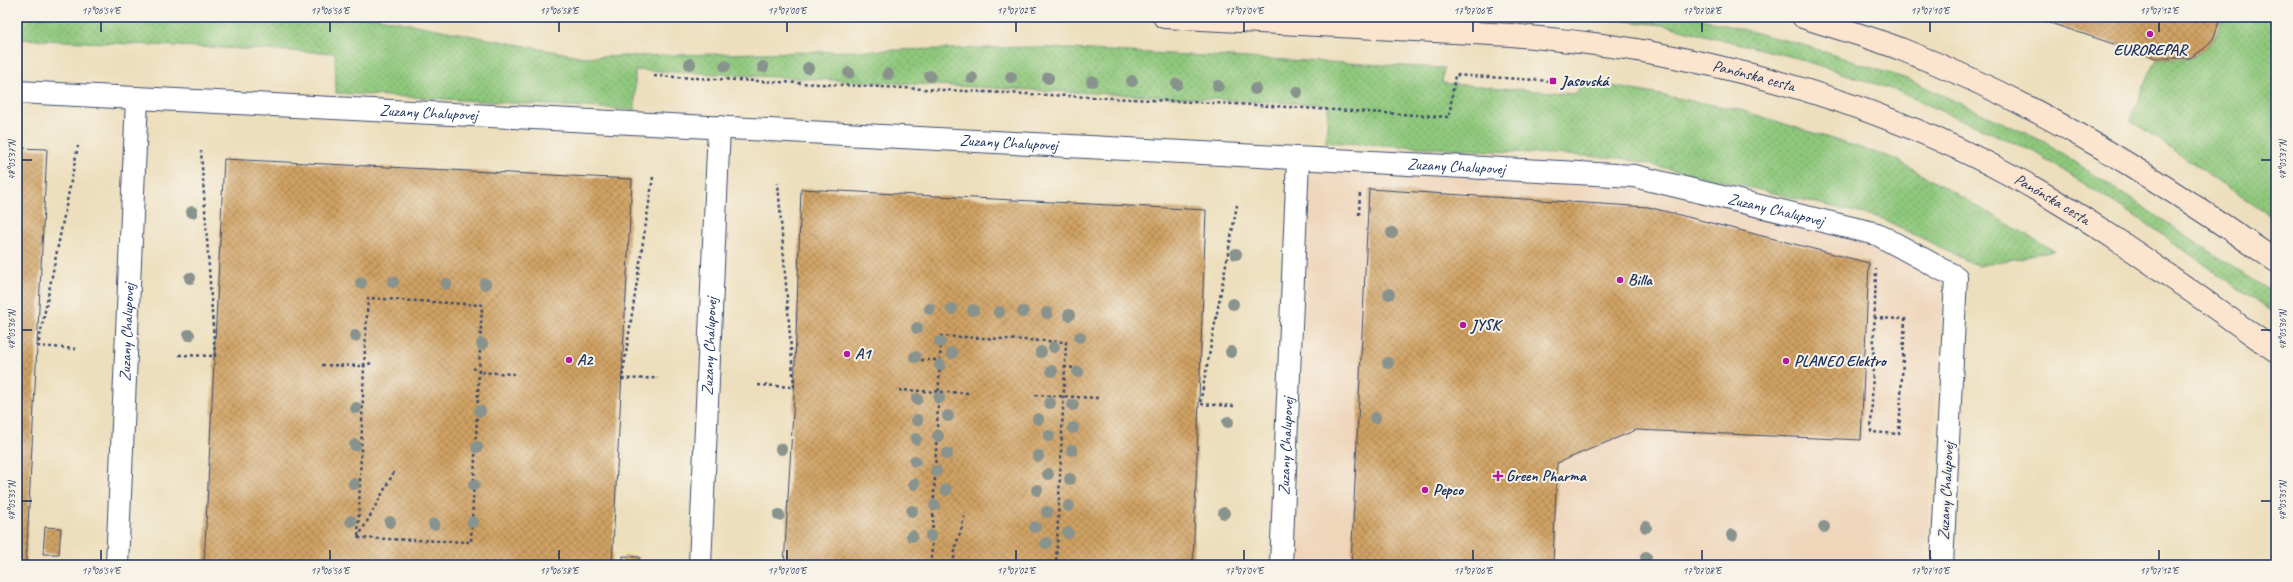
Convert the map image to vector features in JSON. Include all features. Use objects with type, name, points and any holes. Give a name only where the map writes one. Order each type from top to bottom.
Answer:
[{"type":"main road","name":"Panónska cesta","points":[[1164,17],[1504,35],[1567,41],[1672,57],[1796,88],[1908,127],[2017,178],[2111,237],[2276,352]]},
{"type":"main road","points":[[1803,17],[1903,50],[2004,95],[2150,176],[2276,261]]},
{"type":"street","name":"Zuzany Chalupovej","points":[[17,92],[720,127],[1634,176],[1877,234],[1956,277],[1942,565]]},
{"type":"street","name":"Zuzany Chalupovej","points":[[117,565],[137,99]]},
{"type":"street","name":"Zuzany Chalupovej","points":[[700,565],[720,127]]},
{"type":"street","name":"Zuzany Chalupovej","points":[[1281,565],[1298,159]]},
{"type":"path","points":[[654,76],[780,84],[1255,105],[1449,117],[1455,75],[1553,81]]},
{"type":"path","points":[[76,349],[38,346],[78,146]]},
{"type":"path","points":[[179,355],[215,356],[201,151]]},
{"type":"path","points":[[653,177],[622,379],[658,378]]},
{"type":"path","points":[[758,385],[794,386],[778,183]]},
{"type":"path","points":[[1359,214],[1361,185]]},
{"type":"path","points":[[1234,406],[1200,404],[1237,205]]},
{"type":"path","points":[[1874,318],[1906,319],[1899,434],[1871,432],[1874,318],[1877,234]]},
{"type":"path","points":[[368,298],[482,305],[471,542],[358,538],[368,298]]},
{"type":"path","points":[[931,565],[941,336],[1066,342],[1056,565]]},
{"type":"path","points":[[915,360],[940,360]]},
{"type":"path","points":[[322,365],[364,366],[371,363]]},
{"type":"path","points":[[1064,367],[1077,368]]},
{"type":"path","points":[[473,368],[479,372],[514,374]]},
{"type":"path","points":[[899,390],[968,393]]},
{"type":"path","points":[[1035,395],[1098,398]]},
{"type":"path","points":[[358,538],[394,472]]},
{"type":"path","points":[[953,565],[956,544],[963,527],[965,512]]},
{"type":"shaded area","points":[[1311,162],[1631,185],[1944,259],[1925,565],[1295,565]]},
{"type":"green space","points":[[17,17],[374,17],[584,57],[1031,47],[1444,68],[1442,83],[1575,94],[1585,81],[1741,110],[1895,159],[2055,251],[1978,266],[1881,218],[1622,158],[1326,142],[1328,105],[635,70],[635,110],[336,93],[335,53],[17,39]]},
{"type":"green space","points":[[1590,17],[1694,17],[1800,44],[1907,79],[2045,142],[2276,295],[2276,315],[2143,221],[2034,152],[1897,91],[1793,57],[1663,25]]},
{"type":"green space","points":[[2221,17],[2276,17],[2276,220],[2130,120],[2156,58],[2182,59],[2190,58],[2196,55],[2207,47],[2212,41],[2218,29]]},
{"type":"building","name":"EUROREPAR","points":[[2032,17],[2221,17],[2213,39],[2204,49],[2190,58],[2156,58]]},
{"type":"building","points":[[17,148],[47,149],[26,565],[17,565]]},
{"type":"building","name":"A2","points":[[224,159],[632,179],[612,565],[204,565]]},
{"type":"building","name":"A1","points":[[801,189],[1206,210],[1193,565],[784,565],[794,395]]},
{"type":"building","points":[[1369,189],[1648,207],[1869,263],[1861,440],[1636,430],[1557,463],[1553,565],[1351,565]]},
{"type":"building","points":[[45,527],[61,528],[59,554],[43,554]]},
{"type":"building","points":[[623,556],[639,557],[639,565],[623,565]]},
{"type":"place","name":"EUROREPAR","points":[[2150,34]]},
{"type":"place","name":"Jasovská","points":[[1553,81]]},
{"type":"place","name":"Billa","points":[[1620,280]]},
{"type":"place","name":"JYSK","points":[[1463,325]]},
{"type":"place","name":"A1","points":[[847,354]]},
{"type":"place","name":"A2","points":[[569,360]]},
{"type":"place","name":"PLANEO Elektro","points":[[1786,361]]},
{"type":"place","name":"Green Pharma","points":[[1498,476]]},
{"type":"place","name":"Pepco","points":[[1425,490]]}]
